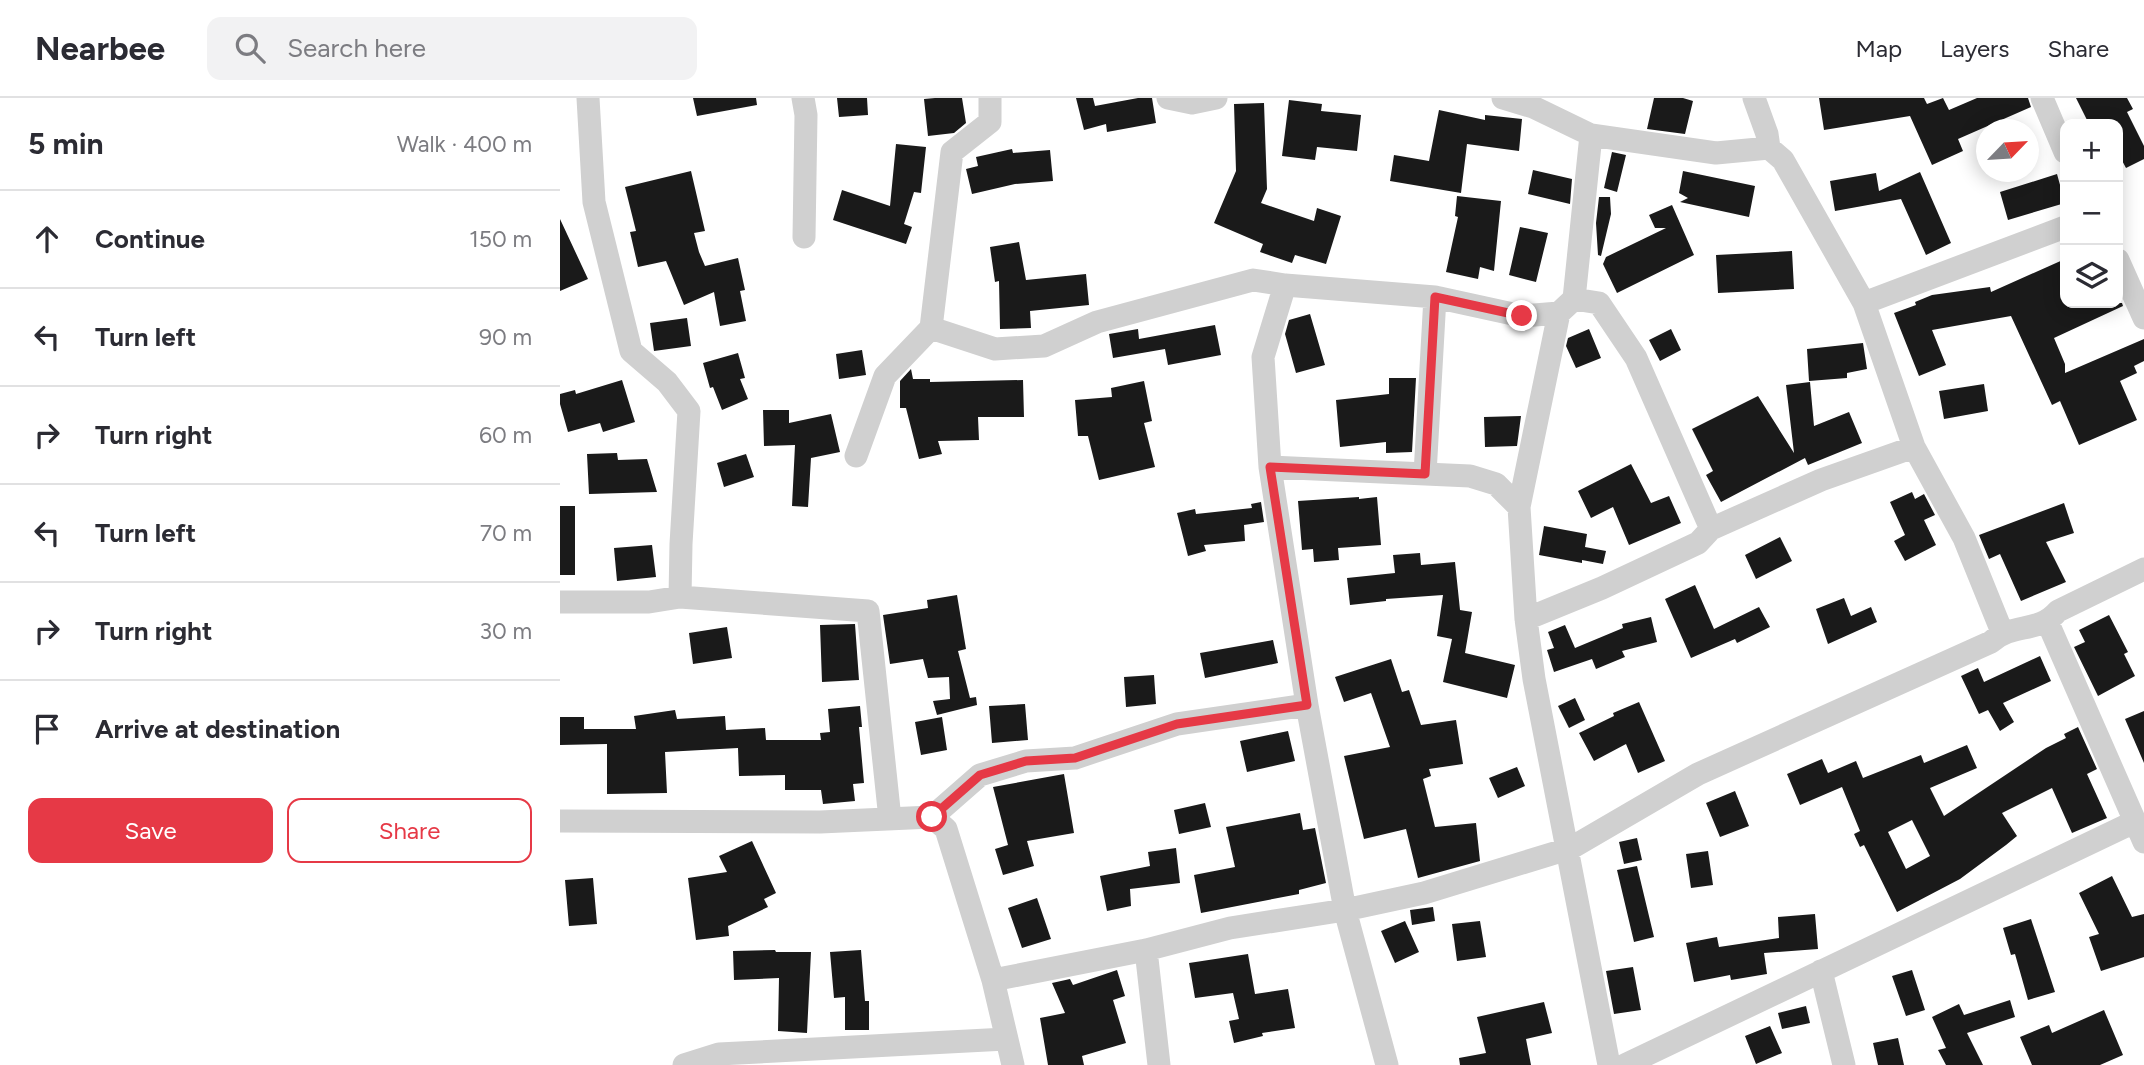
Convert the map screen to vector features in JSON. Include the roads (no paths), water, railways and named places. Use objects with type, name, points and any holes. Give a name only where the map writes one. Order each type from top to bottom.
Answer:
[{"type":"street","points":[[588,98],[594,202],[631,351],[667,382],[689,411],[680,597]]},
{"type":"street","points":[[803,98],[806,115],[804,237]]},
{"type":"street","points":[[856,456],[885,376],[931,328],[951,152],[990,122],[990,98]]},
{"type":"street","points":[[1168,98],[1192,103],[1216,98]]},
{"type":"street","points":[[1503,98],[1533,107],[1591,135],[1716,153],[1769,148]]},
{"type":"street","points":[[1754,98],[1768,134],[1769,148],[1783,160],[1864,303],[1914,447],[1965,538],[2002,632]]},
{"type":"street","points":[[2042,98],[2060,140]]},
{"type":"street","points":[[1591,135],[1566,306],[1520,507],[1526,619],[1534,679],[1609,1065]]},
{"type":"street","points":[[1864,303],[2060,229]]},
{"type":"street","points":[[2123,271],[2144,318]]},
{"type":"street","points":[[931,328],[995,349],[1044,346],[1097,322],[1253,280],[1435,297],[1522,316],[1566,306],[1599,303],[1636,358],[1711,528]]},
{"type":"street","points":[[1285,285],[1263,357],[1270,467],[1307,705],[1345,909],[1387,1065]]},
{"type":"street","points":[[1425,474],[1435,297]]},
{"type":"street","points":[[1526,619],[1698,543],[1711,528],[1821,480],[1914,447]]},
{"type":"street","points":[[1270,467],[1470,476],[1496,484],[1520,507]]},
{"type":"street","points":[[993,981],[1146,950],[1230,928],[1424,894],[1567,850],[1698,774],[1991,642],[2002,632],[2048,623],[2058,611],[2144,569]]},
{"type":"street","points":[[560,602],[649,602],[680,597],[868,611],[890,819]]},
{"type":"street","points":[[1625,1065],[1821,971],[2139,832],[2048,623]]},
{"type":"street","points":[[560,821],[820,822],[932,817],[980,775],[1026,761],[1075,758],[1177,724],[1307,705]]},
{"type":"street","points":[[932,817],[946,829],[993,981],[1013,1065]]},
{"type":"street","points":[[1146,950],[1159,1065]]},
{"type":"street","points":[[1821,971],[1844,1065]]},
{"type":"street","points":[[684,1065],[719,1054],[1006,1039]]}]
